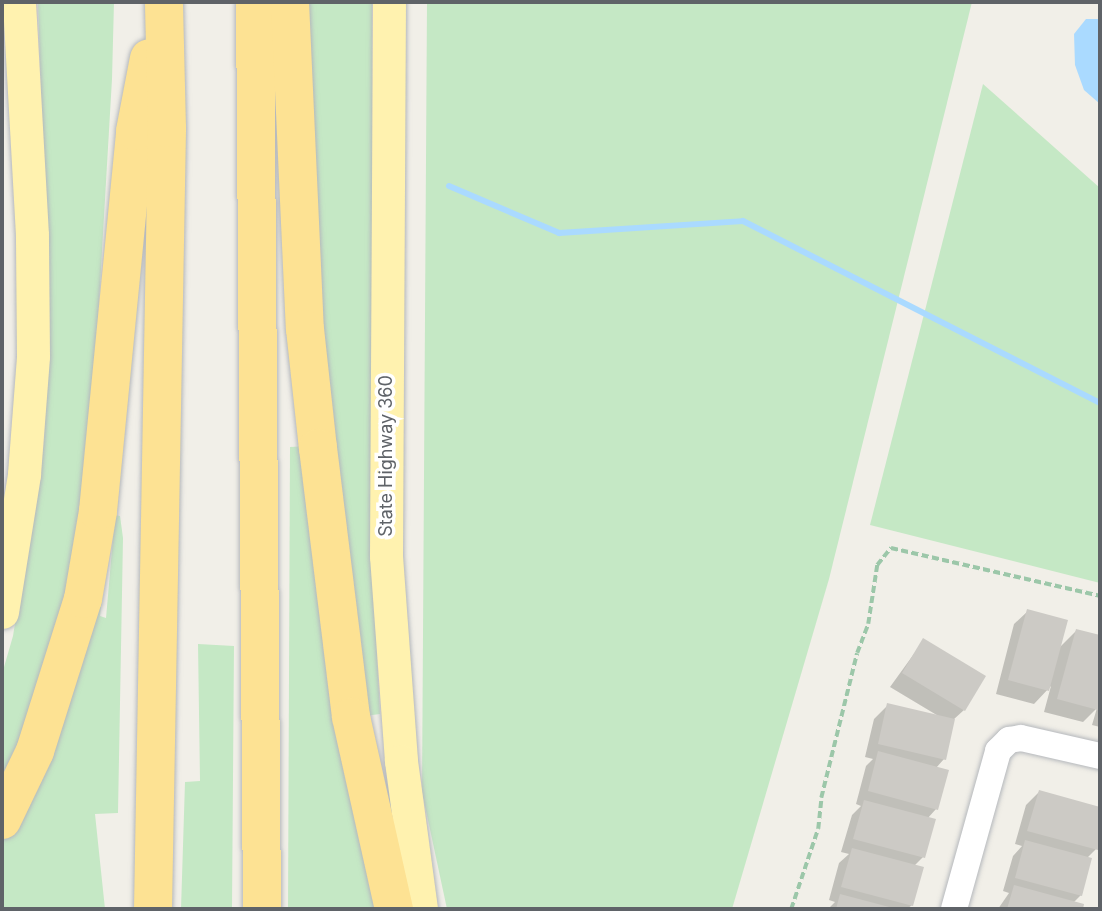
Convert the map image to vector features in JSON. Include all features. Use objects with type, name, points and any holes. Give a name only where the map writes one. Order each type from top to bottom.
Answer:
[{"type":"highway","points":[[2,820],[35,751],[83,599],[98,511],[135,131],[162,2]]},
{"type":"highway","points":[[153,909],[167,128],[162,2]]},
{"type":"highway","points":[[255,2],[261,909]]},
{"type":"highway","points":[[290,2],[305,330],[318,448],[351,716],[394,909]]},
{"type":"main road","points":[[2,612],[24,474],[33,356],[32,235],[19,2]]},
{"type":"main road","name":"State Highway 360","points":[[389,2],[386,556],[401,761],[421,909]]},
{"type":"street","points":[[954,909],[990,770],[998,751],[1009,740],[1044,742],[1100,756]]},
{"type":"path","points":[[791,909],[802,865],[818,829],[821,798],[857,653],[869,624],[877,565],[891,548],[1100,596]]},
{"type":"green space","points":[[38,2],[114,2],[112,79],[90,457],[67,614],[2,791],[2,674],[13,636],[44,443],[48,306]]},
{"type":"green space","points":[[304,2],[372,2],[373,578],[380,714],[365,716],[329,432]]},
{"type":"green space","points":[[427,2],[972,2],[829,579],[732,909],[447,909],[422,792]]},
{"type":"green space","points":[[983,84],[1100,188],[1100,583],[870,525]]},
{"type":"green space","points":[[308,446],[382,909],[288,909],[290,447]]},
{"type":"green space","points":[[115,515],[120,516],[123,538],[118,813],[95,814],[105,909],[2,909],[2,842],[105,569],[100,616],[106,618]]},
{"type":"green space","points":[[198,644],[234,646],[232,909],[181,909],[185,782],[200,781]]},
{"type":"water","points":[[1086,19],[1100,19],[1100,104],[1084,90],[1075,65],[1074,34]]},
{"type":"building","points":[[1027,609],[1068,620],[1049,691],[1008,680]]},
{"type":"building","points":[[1076,629],[1100,635],[1098,710],[1057,699]]},
{"type":"building","points":[[923,638],[986,676],[965,711],[902,673]]},
{"type":"building","points":[[887,703],[955,719],[946,760],[878,744]]},
{"type":"building","points":[[878,751],[949,770],[938,810],[868,791]]},
{"type":"building","points":[[1039,790],[1100,807],[1098,850],[1027,831]]},
{"type":"building","points":[[864,800],[936,819],[925,858],[853,839]]},
{"type":"building","points":[[1025,840],[1092,858],[1082,896],[1015,878]]},
{"type":"building","points":[[852,848],[924,867],[913,906],[841,887]]},
{"type":"building","points":[[1014,885],[1084,904],[1083,909],[1007,909]]},
{"type":"building","points":[[840,894],[893,908],[893,909],[836,909]]},
{"type":"waterway","points":[[449,186],[559,233],[743,221],[1100,403]]}]
